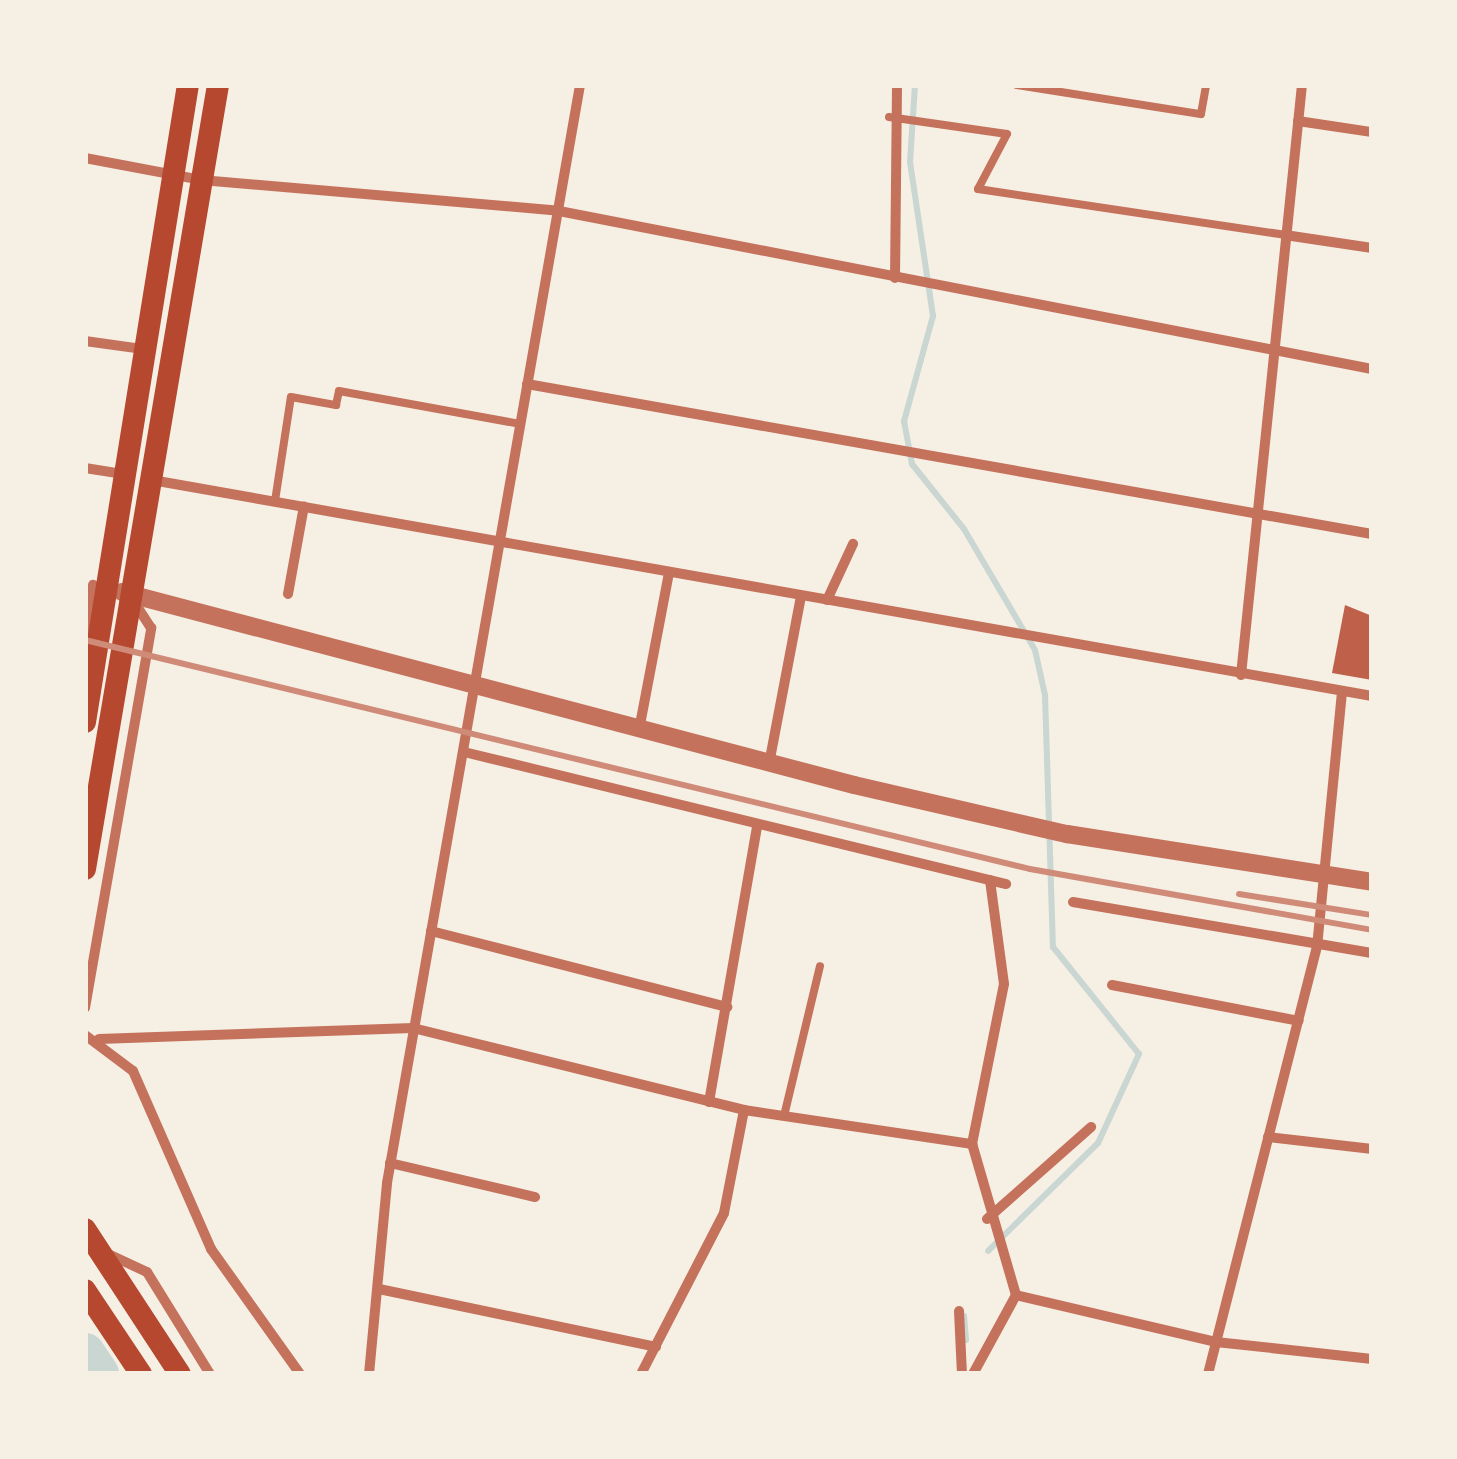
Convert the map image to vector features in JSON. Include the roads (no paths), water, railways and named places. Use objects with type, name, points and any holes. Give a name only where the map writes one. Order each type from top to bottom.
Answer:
[{"type":"main road","points":[[85,722],[95,586],[121,474],[188,85]]},
{"type":"main road","points":[[85,869],[218,85]]},
{"type":"main road","points":[[85,1230],[180,1374]]},
{"type":"main road","points":[[85,1290],[141,1374]]},
{"type":"street","points":[[369,1374],[390,1164],[580,85]]},
{"type":"street","points":[[895,278],[890,116],[896,85]]},
{"type":"street","points":[[1241,675],[1302,85]]},
{"type":"street","points":[[1298,121],[1372,132]]},
{"type":"street","points":[[85,158],[201,180],[559,211],[895,278],[974,298],[1372,369]]},
{"type":"street","points":[[1285,235],[1372,248]]},
{"type":"street","points":[[85,341],[143,349]]},
{"type":"street","points":[[527,384],[887,446],[1259,519],[1372,534]]},
{"type":"street","points":[[85,468],[121,474]]},
{"type":"street","points":[[151,480],[1372,696]]},
{"type":"street","points":[[288,594],[304,506]]},
{"type":"street","points":[[827,600],[853,544]]},
{"type":"street","points":[[639,730],[669,572]]},
{"type":"street","points":[[85,634],[95,586],[473,683],[768,765],[1067,834],[1372,882]]},
{"type":"street","points":[[85,1008],[151,628],[130,593]]},
{"type":"street","points":[[768,765],[801,596]]},
{"type":"street","points":[[1208,1374],[1317,947],[1342,691]]},
{"type":"street","points":[[464,752],[1006,884]]},
{"type":"street","points":[[709,1102],[756,826]]},
{"type":"street","points":[[973,1374],[1016,1295],[988,1224],[972,1144],[1004,984],[990,880]]},
{"type":"street","points":[[1073,902],[1317,947],[1372,953]]},
{"type":"street","points":[[431,931],[727,1007]]},
{"type":"street","points":[[1112,986],[1299,1021]]},
{"type":"street","points":[[85,1035],[99,1039],[413,1028],[744,1110],[972,1144]]},
{"type":"street","points":[[99,1039],[133,1071],[210,1249],[300,1374]]},
{"type":"street","points":[[642,1374],[724,1212],[744,1110]]},
{"type":"street","points":[[988,1224],[1091,1126]]},
{"type":"street","points":[[1268,1137],[1372,1149]]},
{"type":"street","points":[[390,1164],[535,1197]]},
{"type":"street","points":[[100,1250],[147,1272],[210,1374]]},
{"type":"street","points":[[379,1289],[656,1347]]},
{"type":"street","points":[[1016,1295],[1216,1342],[1372,1359]]},
{"type":"street","points":[[959,1311],[962,1374]]},
{"type":"lane","points":[[1017,85],[1202,114],[1206,85]]},
{"type":"lane","points":[[890,116],[1007,134],[978,188],[1285,235]]},
{"type":"lane","points":[[275,501],[291,396],[336,405],[339,391],[520,424]]},
{"type":"lane","points":[[784,1116],[820,966]]},
{"type":"waterway","points":[[915,85],[910,162],[933,316],[904,421],[912,464],[964,529],[1035,650],[1045,695],[1053,947],[1139,1054],[1098,1143],[988,1251]]},
{"type":"waterway","points":[[964,1316],[966,1340]]},
{"type":"waterway","points":[[85,1353],[99,1374]]},
{"type":"railway","points":[[85,640],[1030,869],[1372,930]]},
{"type":"railway","points":[[1239,894],[1372,915]]}]
